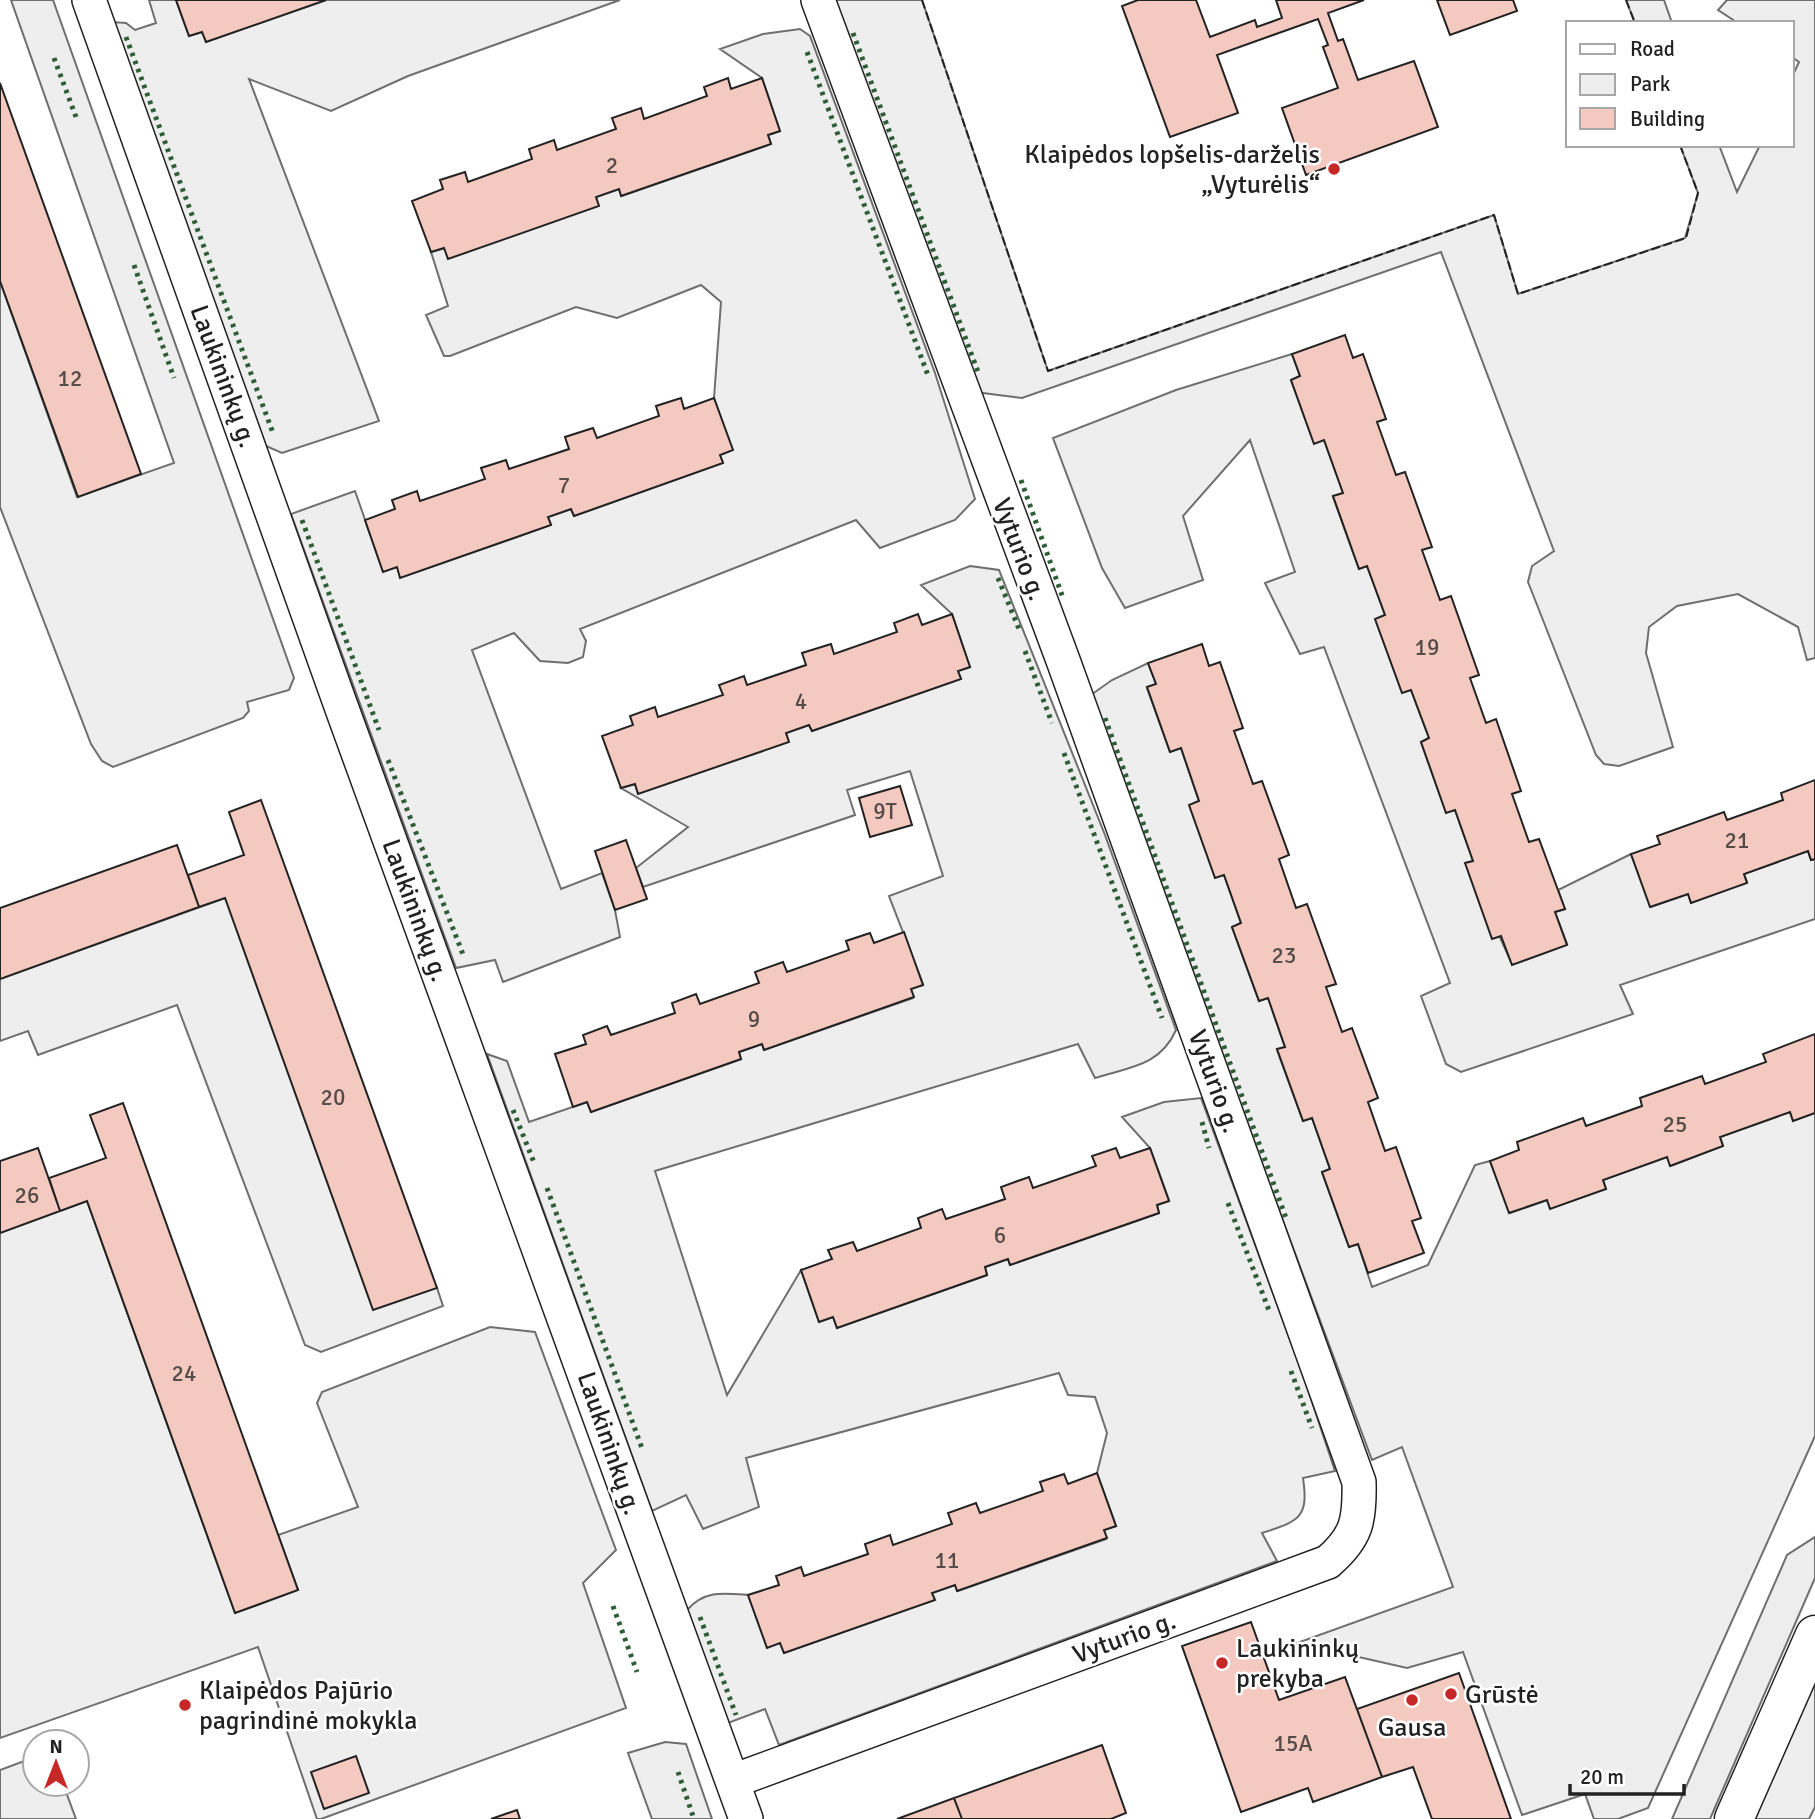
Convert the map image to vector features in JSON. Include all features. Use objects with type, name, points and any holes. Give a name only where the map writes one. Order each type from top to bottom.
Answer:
[{"type":"main road","points":[[1734,1819],[1815,1634]]},
{"type":"street","name":"Laukininkų g.","points":[[89,0],[341,706],[746,1819]]},
{"type":"street","name":"Vyturio g.","points":[[733,1781],[1328,1562],[1345,1547],[1357,1525],[1360,1504],[1359,1482],[1215,1081],[818,0]]},
{"type":"green space","points":[[11,0],[53,0],[294,678],[289,690],[247,702],[249,711],[243,718],[113,767],[102,761],[91,744],[0,507],[0,281],[77,497],[174,463]]},
{"type":"green space","points":[[149,0],[176,0],[189,36],[202,32],[206,42],[326,0],[620,0],[408,76],[331,111],[249,79],[379,421],[282,453],[266,446],[112,22],[126,23],[135,30],[156,23]]},
{"type":"green space","points":[[831,0],[922,0],[1048,371],[1494,215],[1518,294],[1685,238],[1698,193],[1681,147],[1720,147],[1737,192],[1759,147],[1794,147],[1794,73],[1799,62],[1794,58],[1794,21],[1735,21],[1718,10],[1727,0],[1815,0],[1815,658],[1807,660],[1798,627],[1738,594],[1677,606],[1649,627],[1646,653],[1673,747],[1619,766],[1604,764],[1596,755],[1528,582],[1532,566],[1554,551],[1441,252],[1022,398],[975,392]]},
{"type":"green space","points":[[1626,0],[1664,0],[1671,21],[1634,21]]},
{"type":"green space","points":[[800,29],[810,36],[935,373],[975,499],[955,520],[880,548],[856,520],[580,629],[586,641],[583,657],[568,663],[540,661],[514,633],[472,650],[561,889],[602,873],[615,910],[620,937],[503,982],[495,960],[456,968],[291,514],[355,491],[383,571],[397,567],[401,577],[551,525],[548,517],[571,509],[574,516],[723,463],[720,455],[732,450],[714,398],[721,302],[701,285],[617,318],[576,307],[444,356],[426,315],[448,306],[431,252],[598,206],[596,197],[619,189],[622,196],[771,144],[768,135],[780,131],[762,78],[720,49],[763,34]]},
{"type":"green space","points":[[1292,354],[1300,376],[1291,380],[1314,443],[1324,440],[1343,493],[1333,497],[1359,569],[1367,566],[1385,615],[1376,619],[1402,692],[1411,690],[1429,738],[1421,742],[1446,812],[1455,810],[1473,861],[1466,863],[1512,964],[1567,944],[1555,912],[1565,909],[1558,890],[1631,854],[1651,907],[1688,894],[1691,903],[1747,882],[1744,874],[1808,851],[1811,860],[1815,859],[1815,919],[1620,985],[1633,1014],[1461,1072],[1446,1064],[1421,996],[1450,983],[1324,647],[1300,654],[1265,583],[1295,572],[1250,440],[1183,516],[1203,580],[1125,608],[1102,568],[1053,438],[1176,390]]},
{"type":"green space","points":[[970,566],[999,570],[1105,835],[1176,1030],[1162,1051],[1153,1058],[1095,1078],[1078,1044],[655,1171],[727,1395],[801,1270],[819,1322],[833,1317],[837,1328],[987,1275],[985,1267],[1008,1259],[1010,1265],[1159,1213],[1157,1205],[1169,1200],[1150,1148],[1122,1117],[1164,1102],[1201,1098],[1302,1372],[1335,1471],[1303,1478],[1304,1502],[1299,1516],[1285,1525],[1262,1533],[1277,1561],[779,1745],[765,1709],[728,1723],[687,1610],[701,1599],[715,1594],[748,1595],[767,1647],[780,1643],[784,1653],[934,1600],[932,1593],[955,1585],[958,1591],[1106,1539],[1104,1530],[1116,1526],[1097,1473],[1107,1433],[1095,1397],[1068,1395],[1059,1373],[746,1458],[759,1507],[703,1529],[686,1495],[652,1511],[487,1054],[507,1061],[529,1122],[587,1102],[591,1112],[741,1059],[739,1052],[762,1044],[764,1050],[913,998],[911,989],[923,984],[889,896],[943,876],[910,771],[847,790],[855,815],[643,887],[636,868],[688,827],[621,788],[635,784],[638,793],[788,742],[786,733],[809,725],[812,731],[961,679],[958,671],[970,667],[952,614],[921,585]]},
{"type":"green space","points":[[1148,663],[1156,684],[1147,688],[1170,752],[1181,748],[1199,801],[1190,805],[1224,875],[1241,923],[1232,927],[1259,1001],[1268,998],[1285,1047],[1277,1050],[1303,1121],[1312,1118],[1330,1169],[1322,1172],[1349,1247],[1358,1244],[1372,1287],[1428,1265],[1475,1165],[1490,1161],[1510,1213],[1547,1200],[1550,1208],[1606,1189],[1603,1180],[1667,1157],[1671,1166],[1723,1146],[1720,1137],[1790,1112],[1793,1121],[1815,1113],[1815,1436],[1648,1808],[1618,1819],[1594,1819],[1585,1794],[1522,1815],[1463,1652],[1407,1668],[1297,1643],[1453,1587],[1402,1447],[1372,1460],[1088,697],[1112,680]]},
{"type":"green space","points":[[225,898],[437,1288],[443,1306],[321,1352],[305,1345],[177,1005],[38,1055],[28,1031],[0,1041],[0,979]]},
{"type":"green space","points":[[87,1201],[235,1613],[298,1590],[278,1535],[358,1507],[317,1403],[322,1392],[490,1327],[535,1332],[616,1550],[583,1583],[626,1708],[321,1819],[317,1819],[258,1647],[28,1728],[21,1728],[21,1731],[0,1738],[0,1233]]},
{"type":"green space","points":[[1815,1682],[1815,1807],[1809,1819],[1754,1819]]},
{"type":"green space","points":[[665,1742],[686,1744],[712,1819],[652,1819],[628,1753]]},
{"type":"green space","points":[[21,1762],[21,1798],[68,1798],[76,1819],[0,1819],[0,1770]]},
{"type":"shaded area","points":[[1815,1537],[1815,1578],[1710,1819],[1672,1819],[1787,1555]]},
{"type":"building","points":[[176,0],[326,0],[206,42],[202,32],[189,36]]},
{"type":"building","points":[[1138,0],[1196,0],[1210,37],[1255,20],[1257,27],[1282,18],[1276,0],[1364,0],[1328,13],[1338,41],[1343,39],[1358,80],[1414,61],[1438,127],[1306,175],[1282,108],[1338,88],[1323,47],[1328,45],[1318,19],[1217,55],[1238,113],[1170,137],[1122,6]]},
{"type":"building","points":[[1437,0],[1513,0],[1517,11],[1450,35]]},
{"type":"building","points":[[728,78],[731,89],[762,78],[780,131],[768,135],[771,144],[621,196],[619,189],[596,197],[599,206],[448,259],[444,248],[431,252],[412,201],[443,189],[440,180],[465,172],[468,182],[532,159],[529,149],[554,140],[557,150],[616,129],[612,118],[641,108],[644,119],[707,96],[704,87]]},
{"type":"building","points":[[0,83],[141,474],[78,497],[0,281]]},
{"type":"building","points":[[1345,335],[1353,358],[1363,354],[1386,419],[1377,422],[1396,475],[1405,472],[1432,547],[1422,550],[1440,600],[1451,596],[1479,675],[1470,678],[1486,723],[1496,719],[1521,791],[1512,794],[1529,842],[1539,839],[1565,909],[1555,912],[1567,945],[1512,965],[1501,936],[1492,939],[1465,863],[1473,861],[1455,810],[1446,813],[1421,742],[1429,738],[1411,690],[1402,693],[1375,619],[1385,615],[1367,566],[1359,569],[1333,496],[1343,493],[1324,440],[1314,444],[1291,380],[1300,376],[1292,354]]},
{"type":"building","points":[[681,398],[684,409],[714,398],[733,450],[720,455],[723,463],[574,516],[571,509],[548,517],[551,525],[400,578],[397,567],[383,572],[365,520],[395,509],[392,500],[417,491],[420,501],[485,479],[481,468],[506,460],[509,469],[569,449],[565,437],[593,428],[597,438],[659,416],[656,406]]},
{"type":"building","points":[[918,614],[922,625],[952,614],[970,667],[958,671],[961,679],[812,731],[809,725],[786,733],[789,742],[638,794],[635,784],[621,788],[602,736],[633,725],[630,716],[655,707],[658,717],[723,695],[719,685],[744,676],[747,685],[806,665],[802,653],[831,644],[834,654],[897,632],[894,623]]},
{"type":"building","points":[[1202,644],[1209,666],[1220,662],[1243,728],[1234,731],[1253,784],[1262,781],[1289,855],[1279,859],[1296,908],[1307,904],[1336,984],[1326,987],[1342,1032],[1352,1028],[1378,1098],[1368,1102],[1385,1151],[1396,1147],[1421,1218],[1412,1221],[1424,1253],[1368,1273],[1358,1244],[1349,1247],[1322,1172],[1330,1169],[1312,1118],[1303,1121],[1277,1049],[1285,1047],[1268,998],[1259,1001],[1232,927],[1241,923],[1224,875],[1215,878],[1189,805],[1199,801],[1181,748],[1170,752],[1147,687],[1156,684],[1148,663]]},
{"type":"building","points":[[1815,780],[1815,859],[1811,860],[1808,851],[1744,874],[1747,883],[1691,903],[1688,894],[1650,907],[1631,854],[1660,844],[1657,836],[1724,812],[1727,820],[1783,800],[1781,793]]},
{"type":"building","points":[[900,786],[912,825],[870,837],[859,798]]},
{"type":"building","points":[[261,800],[437,1288],[373,1310],[225,898],[199,907],[188,875],[244,855],[229,812]]},
{"type":"building","points":[[626,840],[647,899],[615,910],[595,851]]},
{"type":"building","points":[[177,845],[199,907],[0,979],[0,908]]},
{"type":"building","points":[[904,932],[923,985],[911,989],[914,997],[764,1050],[762,1044],[739,1052],[741,1059],[591,1112],[587,1102],[573,1107],[555,1054],[586,1044],[583,1035],[607,1026],[611,1035],[675,1013],[672,1003],[696,994],[700,1004],[759,983],[755,972],[783,962],[787,972],[849,950],[846,941],[870,933],[874,943]]},
{"type":"building","points":[[1815,1034],[1815,1113],[1793,1121],[1790,1112],[1720,1137],[1723,1146],[1670,1166],[1667,1157],[1603,1180],[1606,1189],[1550,1209],[1547,1200],[1509,1213],[1490,1161],[1519,1150],[1517,1142],[1583,1118],[1586,1126],[1642,1106],[1640,1098],[1702,1076],[1705,1084],[1766,1062],[1763,1054]]},
{"type":"building","points":[[123,1103],[298,1590],[235,1613],[87,1201],[60,1211],[49,1178],[106,1158],[90,1115]]},
{"type":"building","points":[[38,1148],[60,1211],[0,1233],[0,1161]]},
{"type":"building","points":[[1116,1148],[1120,1158],[1150,1148],[1169,1201],[1157,1205],[1159,1213],[1010,1265],[1008,1259],[985,1267],[987,1275],[837,1328],[833,1317],[819,1322],[801,1270],[832,1259],[828,1250],[853,1242],[857,1251],[921,1228],[918,1218],[942,1209],[946,1219],[1005,1199],[1001,1187],[1029,1177],[1033,1188],[1096,1166],[1092,1156]]},
{"type":"building","points":[[1097,1473],[1116,1526],[1104,1530],[1107,1538],[957,1591],[955,1585],[932,1593],[935,1600],[784,1653],[780,1643],[767,1648],[748,1595],[779,1585],[776,1576],[801,1567],[804,1576],[868,1554],[865,1544],[890,1535],[893,1545],[952,1524],[948,1513],[976,1503],[980,1513],[1043,1491],[1040,1482],[1064,1474],[1068,1484]]},
{"type":"building","points":[[1251,1622],[1279,1700],[1345,1677],[1382,1777],[1313,1802],[1308,1788],[1241,1812],[1182,1646]]},
{"type":"building","points":[[1459,1673],[1511,1819],[1432,1819],[1413,1767],[1382,1777],[1357,1709]]},
{"type":"building","points":[[1102,1745],[1126,1813],[1111,1819],[962,1819],[954,1798]]},
{"type":"building","points":[[356,1756],[369,1793],[324,1809],[311,1772]]},
{"type":"building","points":[[954,1798],[962,1819],[897,1819]]},
{"type":"building","points":[[517,1810],[520,1819],[491,1819]]},
{"type":"hedge","points":[[853,33],[978,372]]},
{"type":"hedge","points":[[126,37],[273,433]]},
{"type":"hedge","points":[[807,52],[929,378]]},
{"type":"hedge","points":[[54,58],[76,117]]},
{"type":"hedge","points":[[134,265],[174,378]]},
{"type":"hedge","points":[[1021,480],[1063,598]]},
{"type":"hedge","points":[[302,520],[379,730]]},
{"type":"hedge","points":[[998,578],[1019,629]]},
{"type":"hedge","points":[[1025,651],[1052,723]]},
{"type":"hedge","points":[[1105,718],[1286,1218]]},
{"type":"hedge","points":[[1064,753],[1162,1018]]},
{"type":"hedge","points":[[388,760],[464,957]]},
{"type":"hedge","points":[[513,1110],[535,1165]]},
{"type":"hedge","points":[[1202,1122],[1209,1148]]},
{"type":"hedge","points":[[547,1188],[643,1451]]},
{"type":"hedge","points":[[1228,1203],[1270,1313]]},
{"type":"hedge","points":[[1291,1371],[1312,1428]]},
{"type":"hedge","points":[[613,1606],[637,1672]]},
{"type":"hedge","points":[[700,1617],[736,1715]]},
{"type":"hedge","points":[[678,1772],[694,1819]]},
{"type":"fence","points":[[922,0],[1048,371],[1494,215],[1518,294],[1686,238],[1698,193],[1681,147]]},
{"type":"fence","points":[[1626,0],[1634,21]]},
{"type":"place","name":"Klaipėdos lopšelis-darželis „Vyturėlis“","points":[[1334,169]]},
{"type":"place","name":"Laukininkų prekyba","points":[[1222,1663]]},
{"type":"place","name":"Grūstė","points":[[1451,1694]]},
{"type":"place","name":"Gausa","points":[[1412,1700]]},
{"type":"place","name":"Klaipėdos Pajūrio pagrindinė mokykla","points":[[185,1705]]}]
